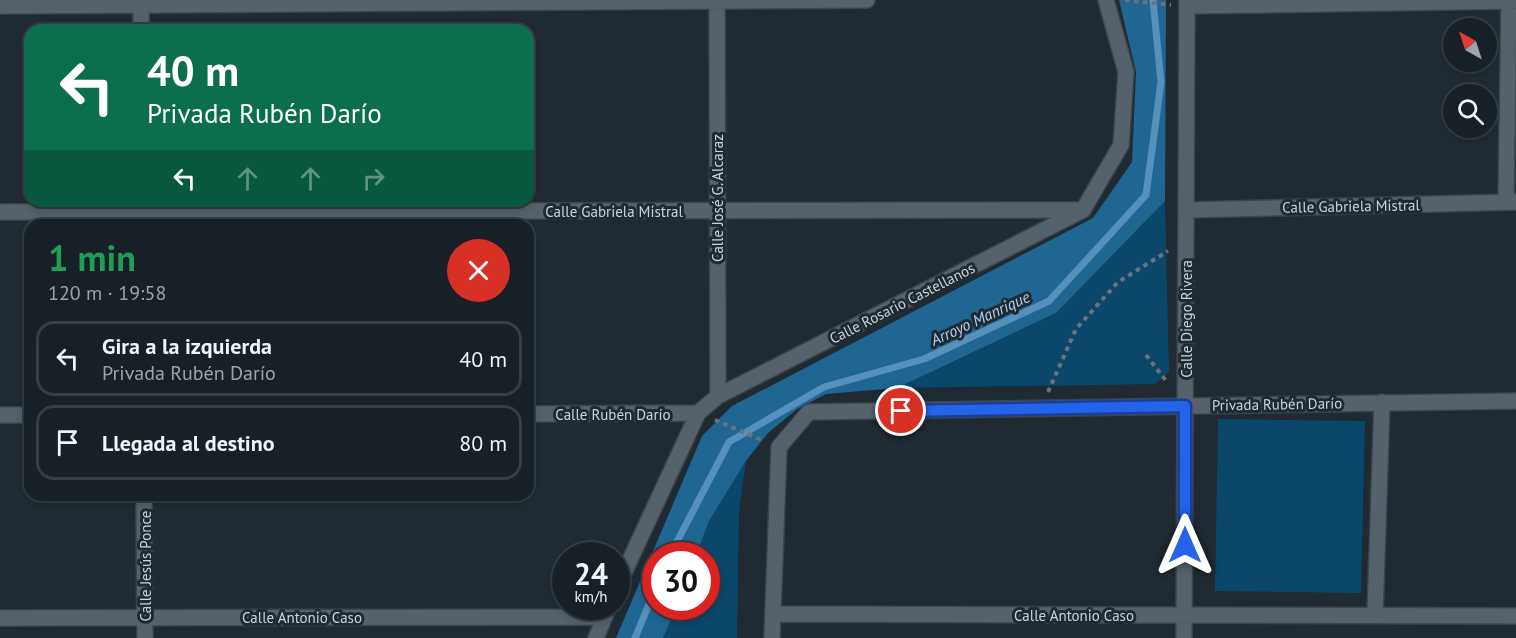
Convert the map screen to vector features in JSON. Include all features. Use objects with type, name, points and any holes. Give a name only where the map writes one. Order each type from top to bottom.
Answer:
[{"type":"street","points":[[0,6],[141,3],[867,0]]},
{"type":"street","points":[[1083,210],[1122,146],[1126,72],[1106,0]]},
{"type":"street","name":"Calle José G. Alcaraz","points":[[717,1],[718,396]]},
{"type":"street","points":[[1187,3],[1511,1],[1511,202]]},
{"type":"street","points":[[141,3],[141,24]]},
{"type":"street","name":"Calle Diego Rivera","points":[[1184,638],[1187,3]]},
{"type":"street","name":"Calle Gabriela Mistral","points":[[1186,210],[1511,202]]},
{"type":"street","name":"Calle Gabriela Mistral","points":[[0,212],[1083,210]]},
{"type":"street","name":"Calle Rosario Castellanos","points":[[630,560],[698,413],[718,396],[1083,210]]},
{"type":"street","name":"Privada Rubén Darío","points":[[773,614],[779,447],[809,412],[1516,401]]},
{"type":"street","points":[[1375,615],[1383,402]]},
{"type":"street","name":"Calle Rubén Darío","points":[[534,414],[698,413]]},
{"type":"street","points":[[0,415],[24,415]]},
{"type":"street","name":"Calle Jesús Ponce","points":[[144,501],[145,638]]},
{"type":"street","name":"Calle Antonio Caso","points":[[0,618],[552,612]]},
{"type":"street","points":[[772,638],[773,614]]},
{"type":"street","name":"Calle Antonio Caso","points":[[773,614],[1516,616]]},
{"type":"street","points":[[596,638],[603,620]]},
{"type":"path","points":[[1121,0],[1168,4]]},
{"type":"path","points":[[1040,409],[1076,329],[1118,282],[1186,239]]},
{"type":"path","points":[[729,426],[761,439]]},
{"type":"shaded area","points":[[1119,0],[1166,0],[1165,201],[1056,313],[897,388],[826,394],[797,409],[768,433],[746,461],[709,521],[701,542],[657,542],[702,436],[732,406],[1093,218],[1132,162],[1136,72]]},
{"type":"shaded area","points":[[1165,201],[1169,372],[1155,384],[897,388],[1056,313]]},
{"type":"shaded area","points":[[1218,419],[1365,421],[1361,593],[1215,591]]},
{"type":"shaded area","points":[[746,461],[739,511],[737,638],[663,638],[671,620],[720,620],[720,542],[701,542],[709,521]]},
{"type":"shaded area","points":[[642,577],[642,620],[671,620],[663,638],[616,638],[624,620],[630,620],[630,605]]},
{"type":"waterway","name":"Arroyo Manrique","points":[[677,542],[729,442],[824,387],[924,359],[1049,301],[1146,195],[1161,82],[1153,0]]},
{"type":"waterway","name":"Arroyo Manrique","points":[[635,638],[642,620]]},
{"type":"route","points":[[901,411],[1185,406],[1185,545]]}]
